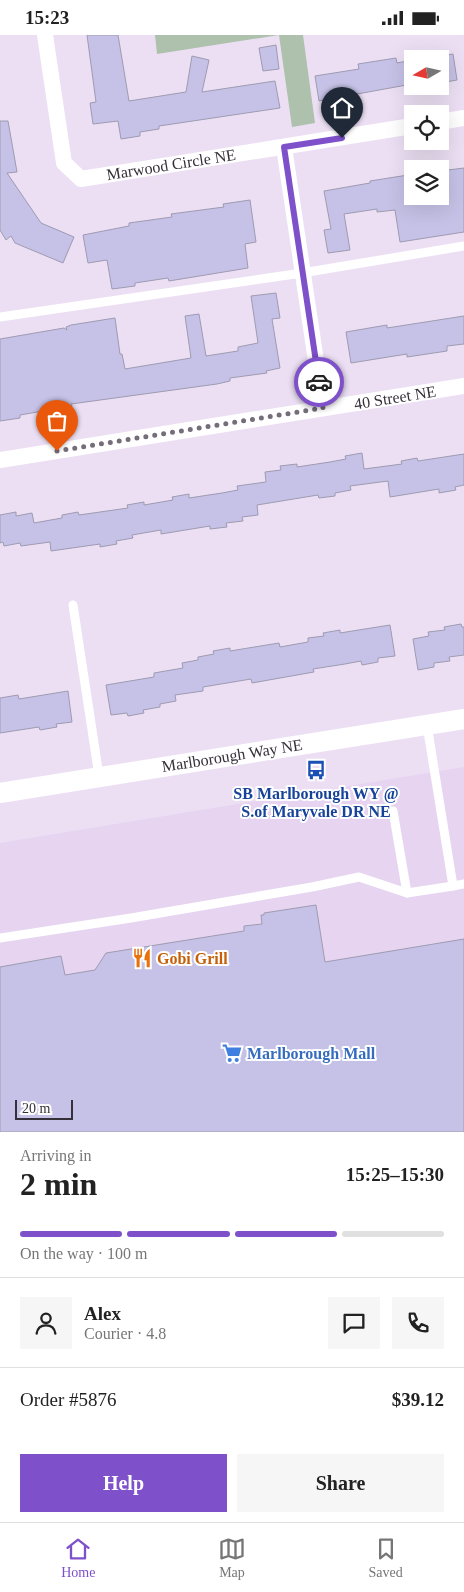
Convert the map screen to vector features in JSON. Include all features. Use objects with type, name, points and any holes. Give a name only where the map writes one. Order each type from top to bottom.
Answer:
[{"type":"street","name":"Marwood Circle NE","points":[[45,35],[64,163],[81,179],[404,127]]},
{"type":"street","points":[[449,120],[464,118]]},
{"type":"street","points":[[284,147],[323,408]]},
{"type":"street","name":"40 Street NE","points":[[0,460],[464,386]]},
{"type":"street","name":"Marlborough Way NE","points":[[0,793],[464,719]]},
{"type":"lane","points":[[0,317],[302,273],[464,246]]},
{"type":"lane","points":[[73,605],[99,776]]},
{"type":"lane","points":[[426,725],[453,886]]},
{"type":"lane","points":[[392,811],[407,893]]},
{"type":"lane","points":[[0,938],[131,918],[312,887],[359,877],[407,893],[464,884]]},
{"type":"shaded area","points":[[464,767],[464,1132],[0,1132],[0,843]]},
{"type":"green space","points":[[155,35],[279,35],[157,54]]},
{"type":"green space","points":[[279,35],[303,35],[315,123],[292,127]]},
{"type":"building","points":[[87,35],[118,35],[129,101],[186,92],[192,56],[209,60],[202,92],[275,81],[280,108],[159,126],[159,129],[140,132],[140,136],[121,139],[118,121],[93,124],[90,103],[96,102]]},
{"type":"building","points":[[276,45],[279,69],[263,71],[259,48]]},
{"type":"building","points":[[453,54],[457,80],[449,81],[449,55]]},
{"type":"building","points":[[396,58],[397,63],[404,62],[404,85],[319,101],[315,76],[359,69],[358,64]]},
{"type":"building","points":[[0,121],[8,121],[17,172],[7,173],[41,223],[74,237],[63,263],[15,243],[11,236],[6,240],[0,230]]},
{"type":"building","points":[[464,168],[464,232],[400,242],[395,210],[377,212],[377,209],[344,214],[350,250],[328,253],[324,230],[331,229],[324,191],[404,176],[404,205],[449,205],[449,170]]},
{"type":"building","points":[[250,200],[256,242],[245,244],[248,268],[169,281],[168,278],[135,283],[135,286],[112,289],[107,260],[88,263],[83,235],[129,226],[129,223],[172,217],[171,214],[224,207],[223,204]]},
{"type":"building","points":[[276,293],[280,318],[272,319],[280,368],[266,371],[267,373],[230,378],[230,381],[217,384],[71,404],[72,406],[20,415],[20,418],[0,421],[0,339],[64,328],[67,330],[66,327],[71,325],[115,318],[120,354],[122,354],[125,369],[191,358],[185,316],[199,314],[206,356],[238,351],[238,347],[258,343],[251,296]]},
{"type":"building","points":[[464,316],[464,344],[447,346],[447,351],[407,357],[407,354],[351,363],[346,332],[387,325],[387,328]]},
{"type":"building","points":[[362,453],[364,469],[402,464],[401,461],[417,458],[418,461],[464,454],[464,485],[455,487],[456,490],[439,493],[439,489],[390,497],[388,481],[350,486],[351,490],[335,493],[335,496],[319,498],[318,495],[257,505],[258,515],[242,517],[243,521],[226,523],[227,527],[210,529],[210,526],[161,534],[161,530],[132,535],[133,538],[116,541],[117,544],[100,547],[100,544],[51,551],[50,542],[21,546],[20,543],[4,546],[3,542],[0,543],[0,515],[16,512],[16,516],[32,513],[34,523],[62,518],[62,515],[78,512],[79,515],[128,508],[127,505],[144,502],[144,505],[173,500],[172,497],[189,494],[189,498],[222,493],[238,490],[237,486],[266,482],[265,472],[281,470],[280,466],[297,464],[297,467],[330,462],[346,459],[345,456]]},
{"type":"building","points":[[461,624],[464,627],[464,655],[449,657],[450,661],[434,663],[434,667],[418,670],[413,639],[429,636],[428,632],[445,630],[444,627]]},
{"type":"building","points":[[390,625],[395,656],[378,658],[378,662],[362,665],[361,661],[313,669],[314,672],[252,683],[251,679],[203,687],[203,691],[175,695],[176,701],[160,704],[160,707],[143,710],[144,713],[128,716],[127,713],[111,715],[106,685],[154,677],[154,673],[183,668],[182,663],[214,654],[213,651],[230,648],[230,651],[279,643],[280,647],[308,642],[308,638],[324,636],[323,633],[340,630],[340,633]]},
{"type":"building","points":[[68,691],[72,722],[56,724],[57,727],[40,730],[39,727],[0,733],[0,698],[18,695],[19,699]]},
{"type":"building","name":"Marlborough Mall","points":[[316,905],[325,962],[464,939],[464,1132],[0,1132],[0,967],[61,956],[65,975],[95,970],[106,953],[244,931],[244,926],[262,924],[261,915],[264,915],[264,913]]},
{"type":"way so far","points":[[57,451],[323,408],[319,382]]},
{"type":"place","name":"SB Marlborough WY @ S.of Maryvale DR NE","points":[[316,770]]},
{"type":"place","name":"Gobi Grill","points":[[142,958]]},
{"type":"place","name":"Marlborough Mall","points":[[232,1053]]},
{"type":"route","points":[[319,382],[284,147],[342,138]]}]
